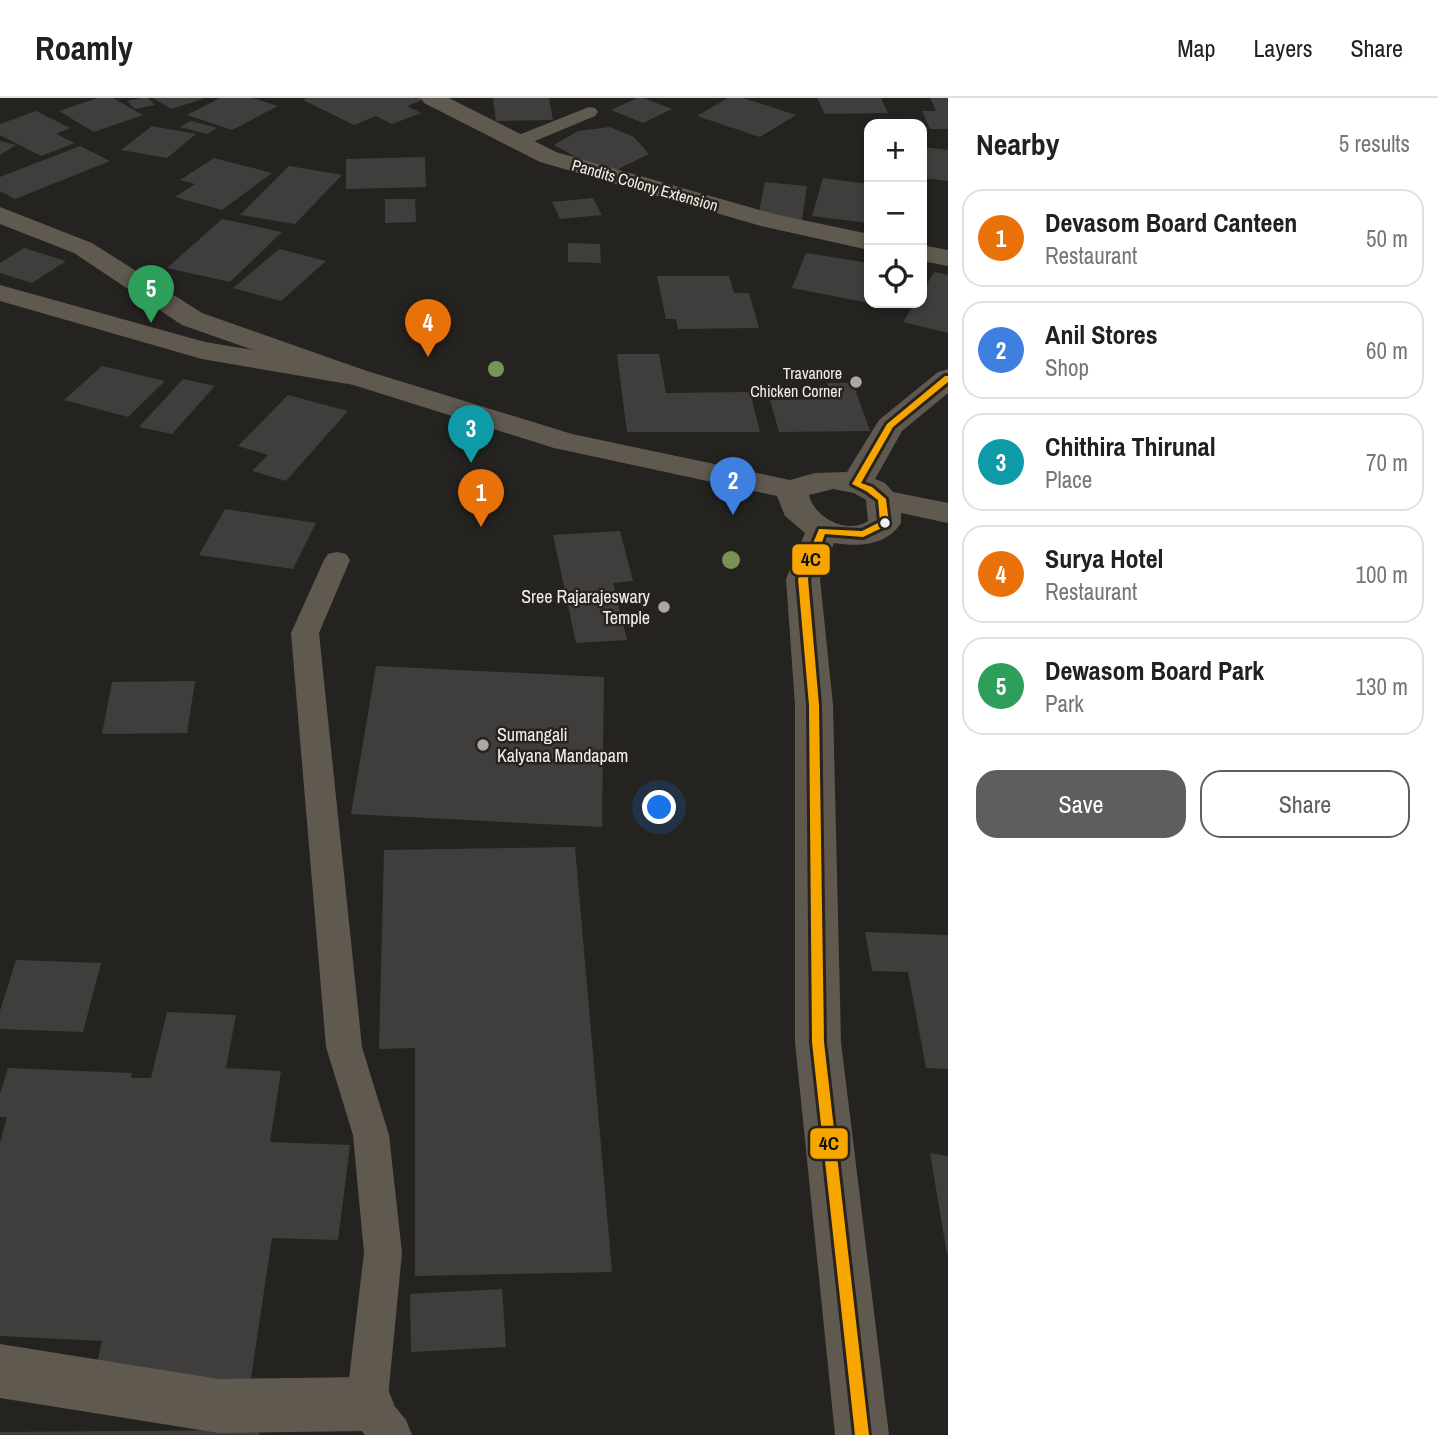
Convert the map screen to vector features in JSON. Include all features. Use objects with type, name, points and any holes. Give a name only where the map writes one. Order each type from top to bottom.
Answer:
[{"type":"street","name":"Pandits Colony Extension","points":[[432,98],[548,157],[770,221],[864,241]]},
{"type":"street","points":[[0,215],[83,248],[192,319],[354,376],[565,442],[792,490],[822,481],[948,513]]},
{"type":"street","points":[[927,254],[948,258]]},
{"type":"street","points":[[0,293],[202,350],[354,376]]},
{"type":"street","points":[[792,490],[796,509],[822,531],[856,536],[877,531],[885,523],[869,491],[890,426],[948,378]]},
{"type":"street","points":[[822,531],[803,579],[814,705],[818,1042],[862,1435]]},
{"type":"street","points":[[0,1371],[219,1406],[379,1420]]},
{"type":"lane","points":[[517,142],[589,112]]},
{"type":"lane","points":[[337,560],[305,633],[344,1047],[370,1135],[383,1253],[379,1420]]},
{"type":"building","points":[[98,98],[113,98],[143,115],[94,132],[59,111]]},
{"type":"building","points":[[148,98],[155,105],[135,109],[127,101]]},
{"type":"building","points":[[153,98],[203,98],[203,99],[171,109]]},
{"type":"building","points":[[220,98],[252,98],[278,106],[232,130],[187,115]]},
{"type":"building","points":[[427,98],[407,106],[421,113],[392,124],[376,116],[354,125],[303,100]]},
{"type":"building","points":[[493,98],[549,98],[553,120],[496,121]]},
{"type":"building","points":[[637,98],[672,109],[643,123],[611,110]]},
{"type":"building","points":[[728,98],[743,98],[796,115],[760,137],[697,116]]},
{"type":"building","points":[[817,98],[881,98],[888,113],[825,114]]},
{"type":"building","points":[[930,98],[948,98],[948,129],[930,129],[922,111],[936,111]]},
{"type":"building","points":[[36,111],[70,128],[56,134],[75,143],[41,156],[0,135],[0,124]]},
{"type":"building","points":[[191,121],[217,128],[207,134],[180,127]]},
{"type":"building","points":[[152,126],[196,134],[167,158],[121,150]]},
{"type":"building","points":[[610,127],[634,137],[649,154],[614,171],[585,162],[554,145],[578,131]]},
{"type":"building","points":[[0,141],[16,145],[0,155]]},
{"type":"building","points":[[80,146],[110,161],[15,199],[0,191],[0,177]]},
{"type":"building","points":[[927,148],[948,150],[948,181],[927,179]]},
{"type":"building","points":[[425,157],[426,187],[346,189],[346,159]]},
{"type":"building","points":[[214,158],[272,173],[222,210],[175,197],[195,184],[180,180]]},
{"type":"building","points":[[289,166],[342,175],[295,224],[240,215]]},
{"type":"building","points":[[823,178],[864,183],[864,222],[812,216]]},
{"type":"building","points":[[765,182],[807,186],[802,220],[758,216]]},
{"type":"building","points":[[593,198],[602,215],[560,219],[552,202]]},
{"type":"building","points":[[385,199],[415,199],[416,222],[385,223]]},
{"type":"building","points":[[222,219],[282,232],[230,282],[167,268]]},
{"type":"building","points":[[568,243],[600,244],[601,263],[568,262]]},
{"type":"building","points":[[24,248],[66,261],[32,283],[0,273],[0,263]]},
{"type":"building","points":[[279,249],[326,261],[281,301],[233,288]]},
{"type":"building","points":[[806,253],[864,262],[864,302],[792,288]]},
{"type":"building","points":[[934,272],[948,275],[948,333],[903,322],[912,308],[927,308],[927,284]]},
{"type":"building","points":[[657,276],[729,276],[734,293],[749,293],[759,328],[678,329],[676,319],[666,319]]},
{"type":"building","points":[[617,354],[659,354],[666,393],[750,392],[760,432],[627,432]]},
{"type":"building","points":[[102,366],[165,381],[128,417],[64,400]]},
{"type":"building","points":[[183,379],[215,386],[172,434],[139,427]]},
{"type":"building","points":[[827,383],[853,383],[870,431],[779,432],[770,400],[833,399]]},
{"type":"building","points":[[288,395],[348,411],[286,481],[252,471],[268,455],[238,446]]},
{"type":"building","points":[[225,509],[316,523],[293,569],[199,555]]},
{"type":"building","points":[[620,531],[633,581],[613,583],[627,640],[576,643],[553,535]]},
{"type":"building","name":"Sumangali Kalyana Mandapam","points":[[376,666],[604,677],[602,827],[351,814]]},
{"type":"building","points":[[195,681],[187,733],[102,734],[112,682]]},
{"type":"building","points":[[575,847],[612,1272],[415,1276],[415,1048],[379,1049],[384,850]]},
{"type":"building","points":[[865,932],[948,935],[948,1069],[926,1068],[908,972],[872,971]]},
{"type":"building","points":[[16,960],[101,963],[83,1032],[0,1029],[0,1011]]},
{"type":"building","points":[[167,1012],[236,1015],[226,1068],[281,1071],[270,1142],[350,1145],[338,1240],[272,1238],[250,1385],[94,1377],[102,1341],[0,1336],[0,1143],[7,1117],[0,1117],[0,1094],[8,1068],[132,1073],[131,1078],[151,1078]]},
{"type":"building","points":[[930,1153],[948,1156],[947,1254]]},
{"type":"building","points":[[502,1289],[506,1347],[411,1352],[410,1294]]},
{"type":"building","points":[[259,1430],[259,1435],[0,1435],[0,1432]]},
{"type":"transit line","name":"4C","points":[[862,1435],[818,1042],[814,705],[803,579],[822,531],[863,534],[885,523],[882,499],[869,489],[856,484],[890,426],[948,378]]},
{"type":"place","name":"Dewasom Board Park","points":[[151,323]]},
{"type":"place","name":"Surya Hotel","points":[[428,357]]},
{"type":"place","name":"Travanore Chicken Corner","points":[[856,382]]},
{"type":"place","name":"Chithira Thirunal","points":[[471,463]]},
{"type":"place","name":"Anil Stores","points":[[733,515]]},
{"type":"place","name":"Devasom Board Canteen","points":[[481,527]]},
{"type":"place","name":"Sree Rajarajeswary Temple","points":[[664,607]]},
{"type":"place","name":"Sumangali Kalyana Mandapam","points":[[483,745]]}]
